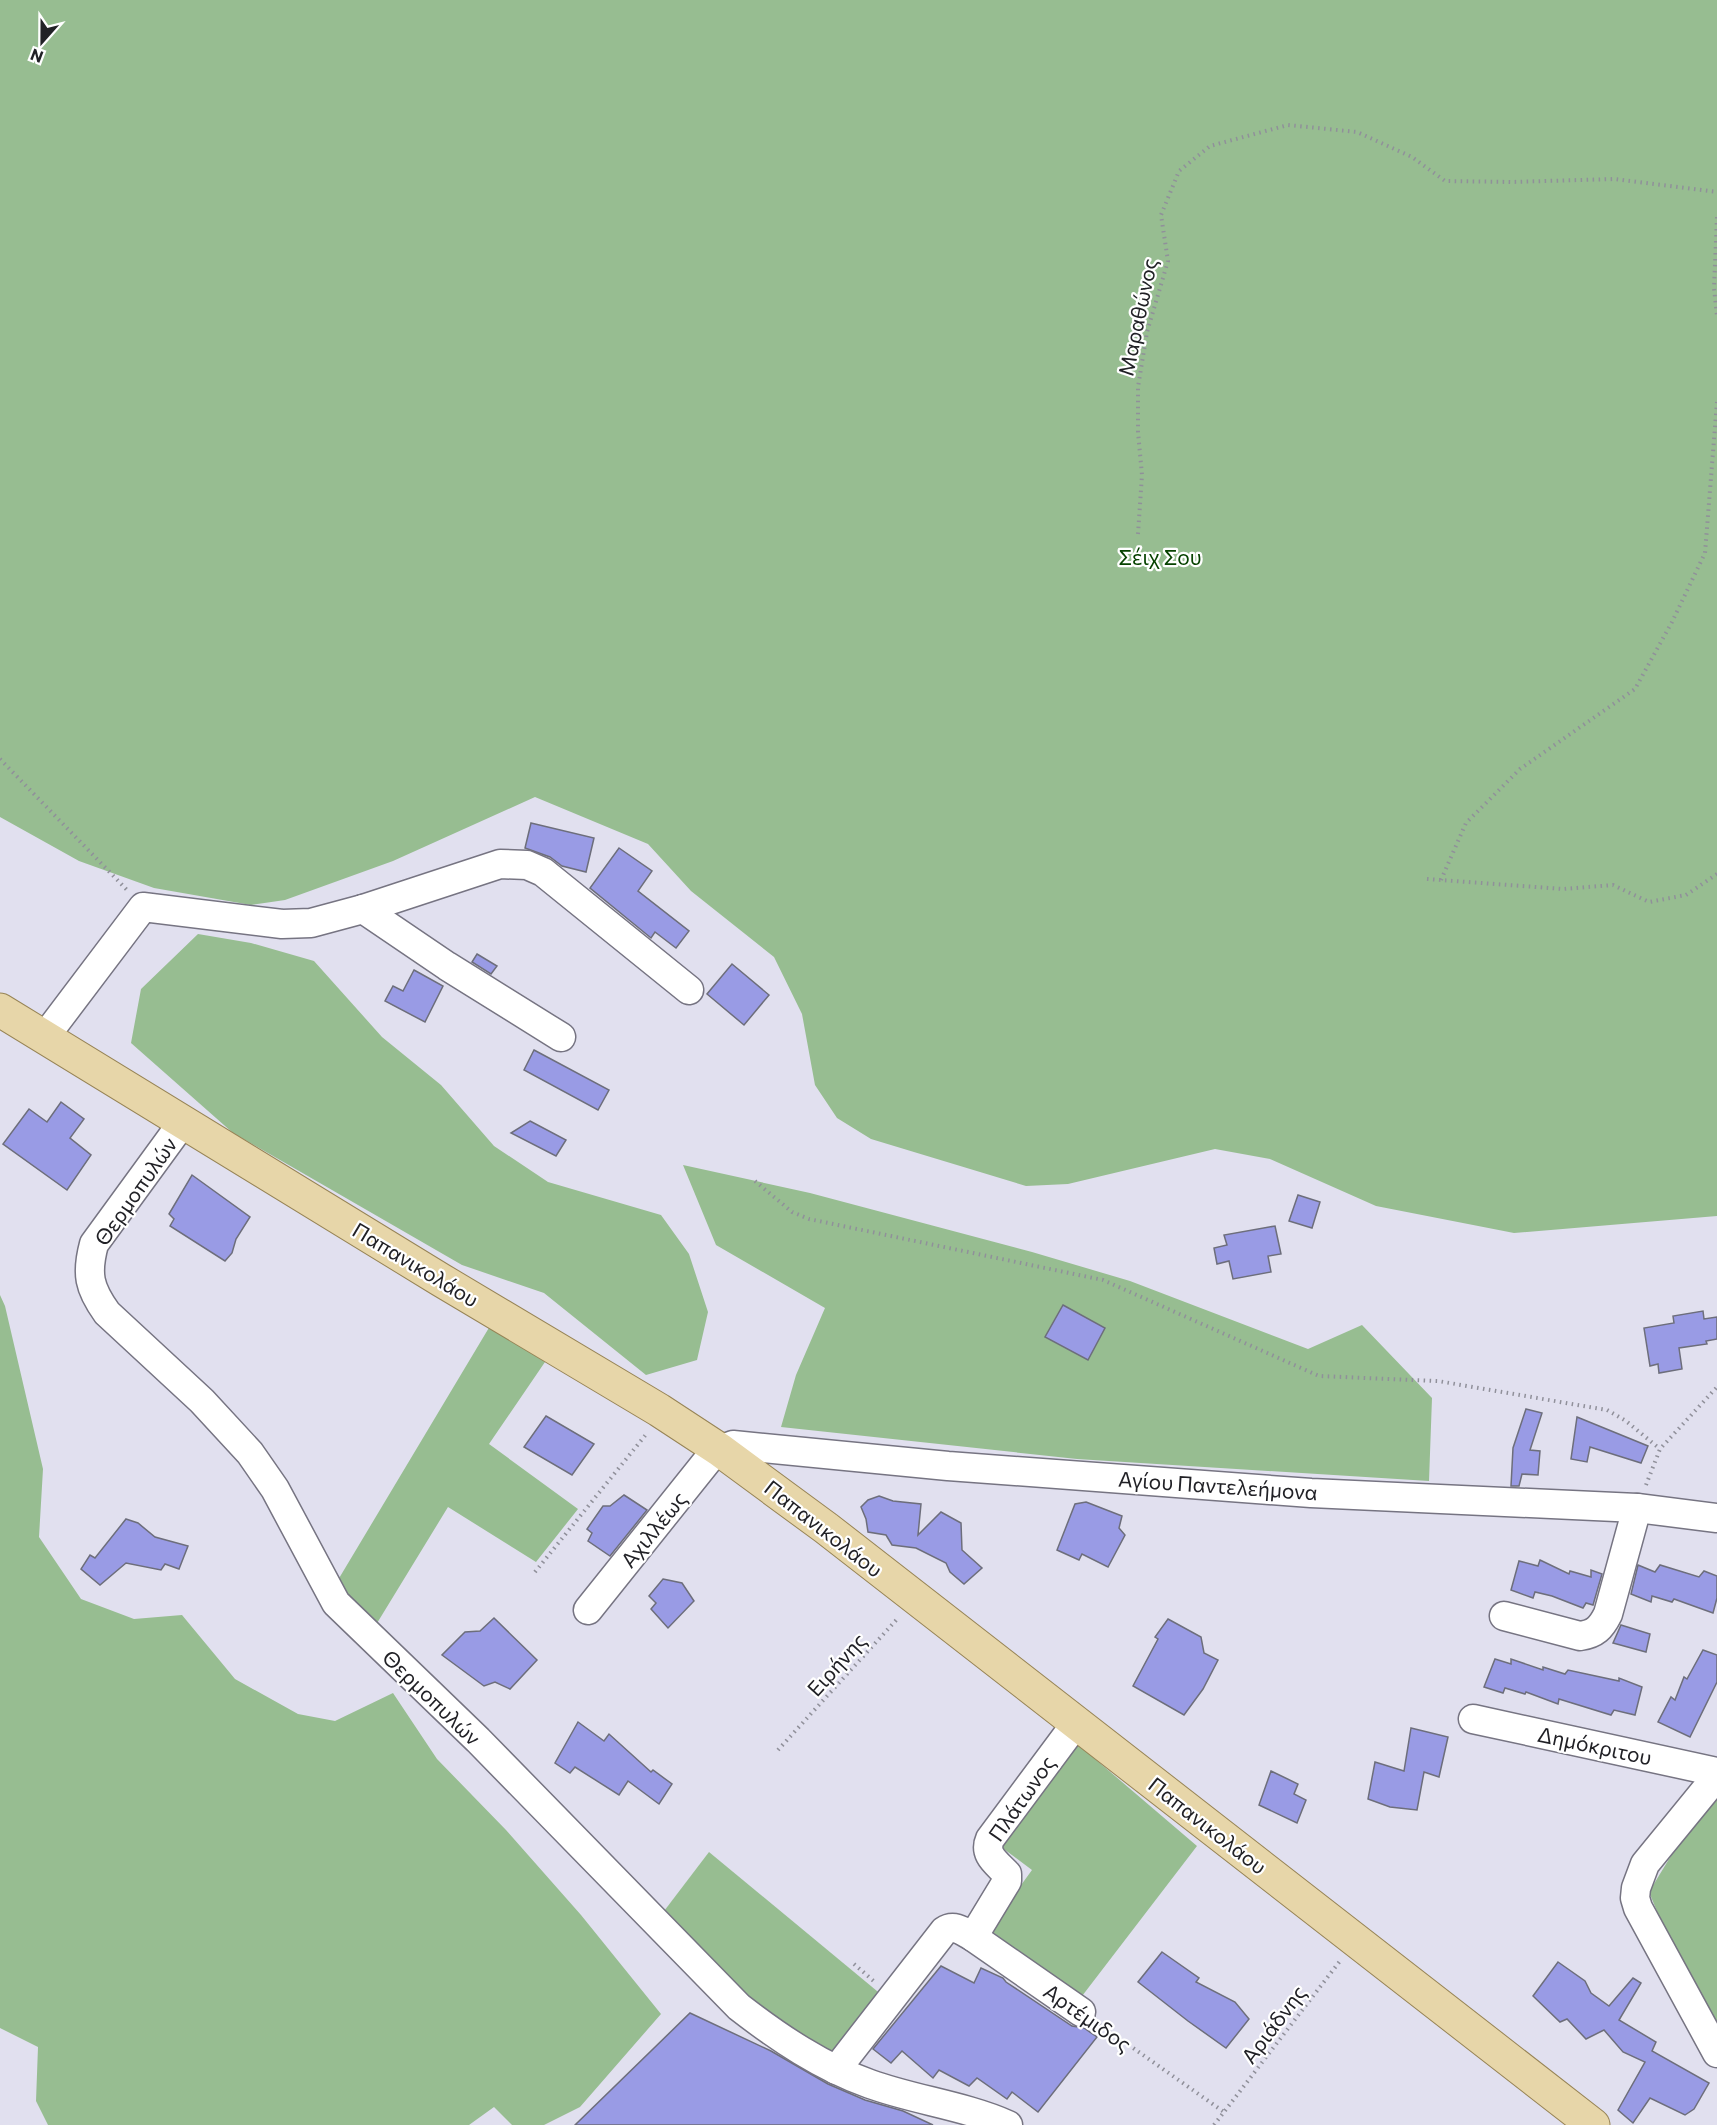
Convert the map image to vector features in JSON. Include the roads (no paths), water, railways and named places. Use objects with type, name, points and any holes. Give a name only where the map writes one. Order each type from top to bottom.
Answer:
[{"type":"main road","name":"Παπανικολάου","points":[[0,1010],[441,1280],[664,1412],[720,1450],[826,1528],[1077,1722],[1593,2125]]},
{"type":"street","points":[[44,1038],[143,907],[282,924],[311,923],[363,909],[500,864],[527,865],[543,872],[689,990]]},
{"type":"street","points":[[363,909],[447,966],[561,1037]]},
{"type":"street","name":"Θερμοπυλών","points":[[183,1122],[94,1244],[89,1262],[89,1278],[96,1297],[108,1313],[202,1401],[250,1453],[275,1489],[336,1603],[478,1740],[739,2007],[777,2037],[836,2070],[870,2084],[1008,2125]]},
{"type":"street","name":"Αγίου Παντελεήμονα","points":[[720,1450],[740,1444],[948,1466],[1288,1491],[1636,1508],[1717,1518]]},
{"type":"street","name":"Αχιλλέως","points":[[588,1610],[701,1469],[720,1450]]},
{"type":"street","points":[[1504,1616],[1580,1636],[1592,1635],[1601,1627],[1608,1614],[1636,1508]]},
{"type":"street","name":"Δημόκριτου","points":[[1473,1719],[1717,1774]]},
{"type":"street","name":"Πλάτωνος","points":[[836,2070],[944,1931],[961,1932],[1007,1881],[1007,1874],[989,1856],[987,1850],[990,1839],[1077,1722]]},
{"type":"street","points":[[1717,1774],[1645,1864],[1635,1898],[1638,1908],[1717,2053]]},
{"type":"street","name":"Αρτέμιδος","points":[[961,1932],[1081,2012]]},
{"type":"park label","name":"Σέιχ Σου","points":[[1160,556]]}]
